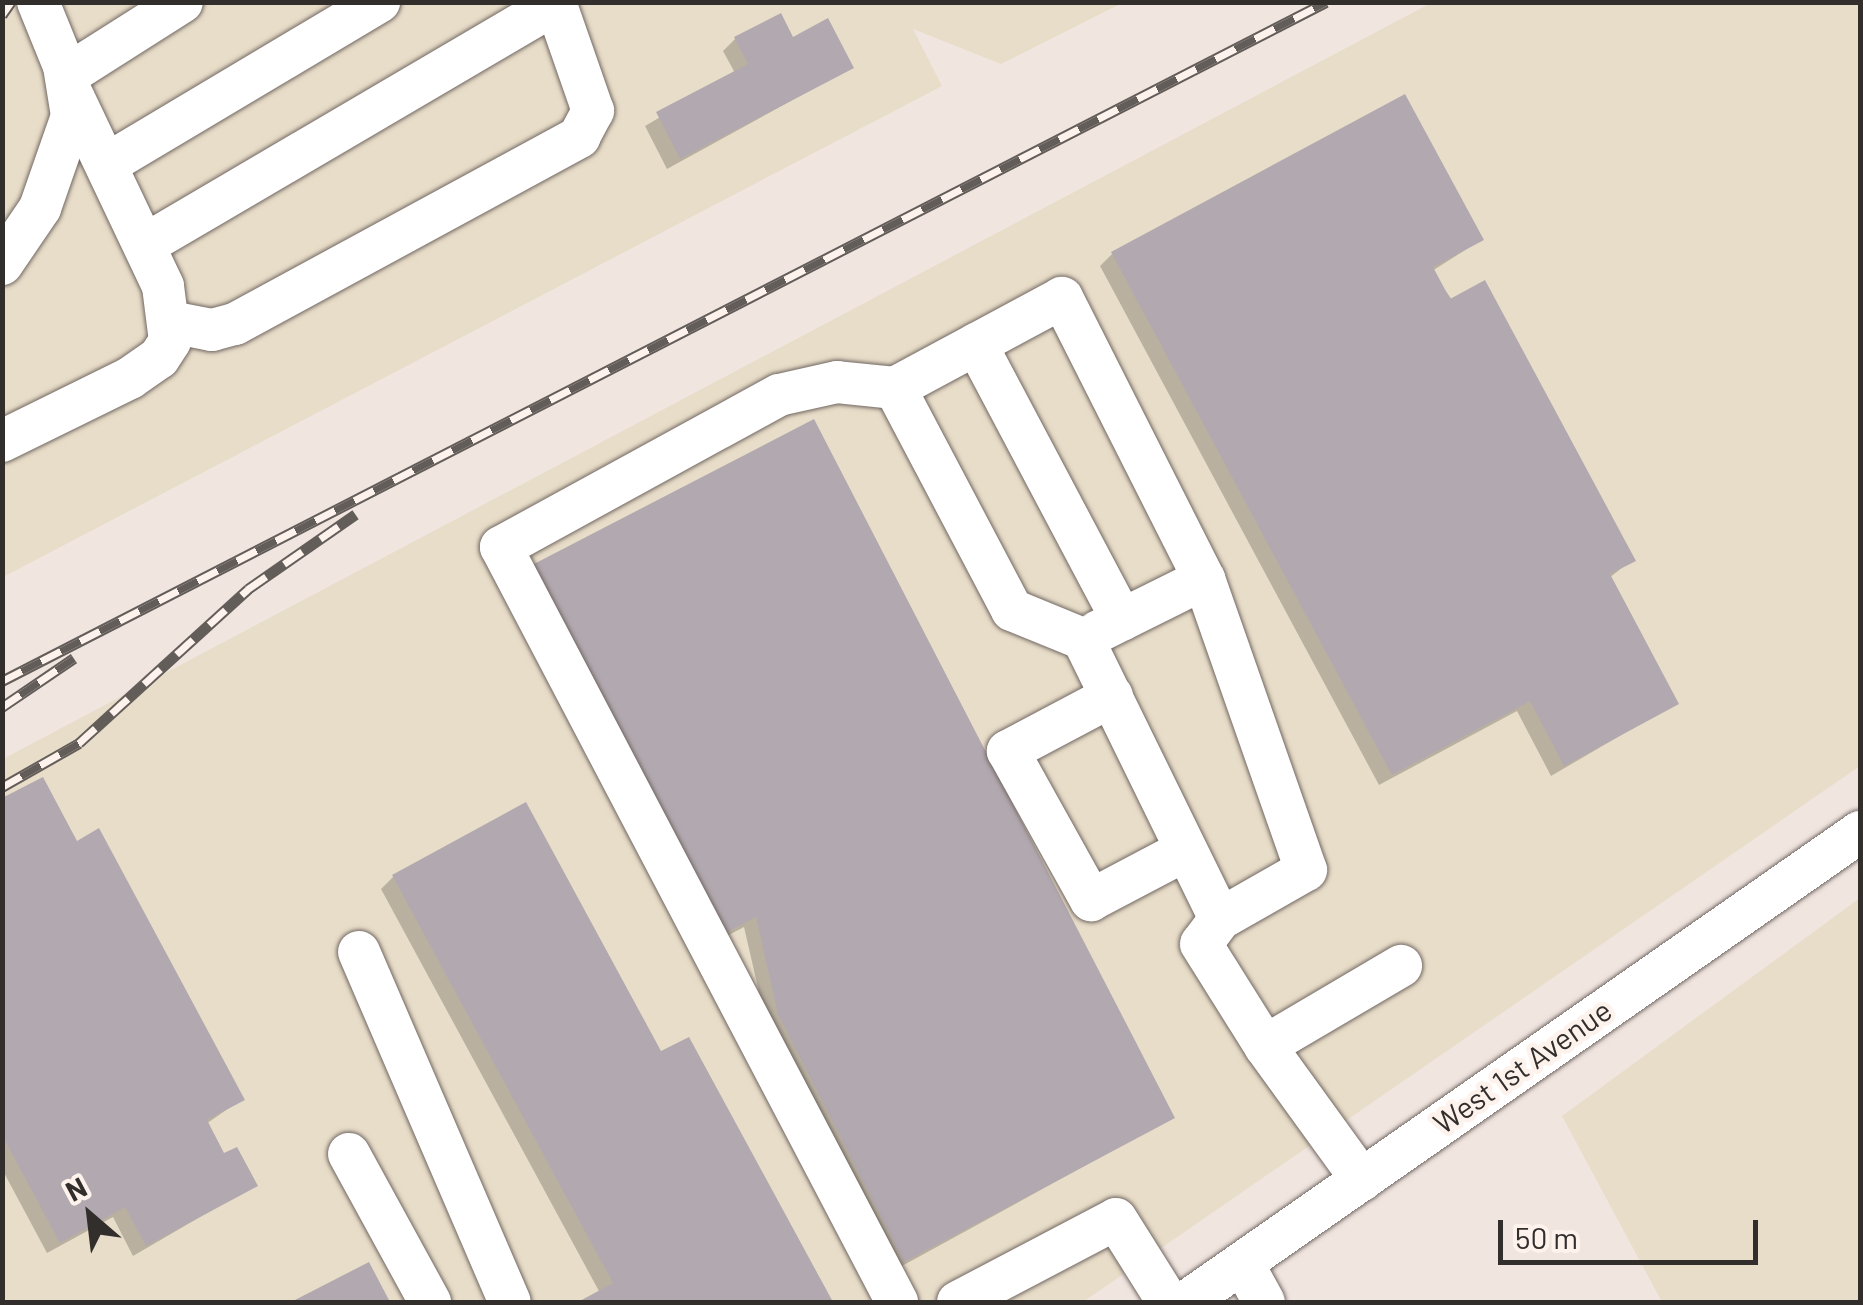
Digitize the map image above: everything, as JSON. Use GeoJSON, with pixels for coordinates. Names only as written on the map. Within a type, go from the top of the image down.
{"type":"FeatureCollection","features":[{"type":"Feature","properties":{"kind":"street"},"geometry":{"type":"LineString","coordinates":[[2,441],[159,358],[171,322],[146,244],[69,84],[38,2]]}},
{"type":"Feature","properties":{"kind":"street"},"geometry":{"type":"LineString","coordinates":[[69,84],[182,2]]}},
{"type":"Feature","properties":{"kind":"street"},"geometry":{"type":"LineString","coordinates":[[107,164],[378,2]]}},
{"type":"Feature","properties":{"kind":"street"},"geometry":{"type":"LineString","coordinates":[[146,244],[555,3],[593,112],[579,137],[234,324],[212,330],[171,322]]}},
{"type":"Feature","properties":{"kind":"street"},"geometry":{"type":"LineString","coordinates":[[2,264],[40,208],[72,116],[69,84]]}},
{"type":"Feature","properties":{"kind":"street"},"geometry":{"type":"LineString","coordinates":[[897,1302],[501,546],[780,395],[837,382],[894,388],[1062,298],[1204,579],[1306,870],[1220,919],[1201,944],[1265,1046],[1362,1180]]}},
{"type":"Feature","properties":{"kind":"street"},"geometry":{"type":"LineString","coordinates":[[976,344],[1122,620]]}},
{"type":"Feature","properties":{"kind":"street"},"geometry":{"type":"LineString","coordinates":[[894,388],[1012,610],[1084,639],[1220,919]]}},
{"type":"Feature","properties":{"kind":"street"},"geometry":{"type":"LineString","coordinates":[[1084,639],[1204,579]]}},
{"type":"Feature","properties":{"kind":"street"},"geometry":{"type":"LineString","coordinates":[[1112,696],[1008,751],[1091,900],[1186,850]]}},
{"type":"Feature","properties":{"kind":"street","name":"West 1st Avenue"},"geometry":{"type":"LineString","coordinates":[[1186,1302],[1860,832]]}},
{"type":"Feature","properties":{"kind":"street"},"geometry":{"type":"LineString","coordinates":[[359,952],[510,1302]]}},
{"type":"Feature","properties":{"kind":"street"},"geometry":{"type":"LineString","coordinates":[[1265,1046],[1401,966]]}},
{"type":"Feature","properties":{"kind":"street"},"geometry":{"type":"LineString","coordinates":[[349,1154],[430,1302]]}},
{"type":"Feature","properties":{"kind":"street"},"geometry":{"type":"LineString","coordinates":[[958,1302],[1116,1219],[1168,1302]]}},
{"type":"Feature","properties":{"kind":"street"},"geometry":{"type":"LineString","coordinates":[[1243,1264],[1264,1302]]}},
{"type":"Feature","properties":{"kind":"shaded area"},"geometry":{"type":"Polygon","coordinates":[[[3,3],[1122,3],[1001,64],[913,29],[942,86],[3,577],[3,3]]]}},
{"type":"Feature","properties":{"kind":"shaded area"},"geometry":{"type":"Polygon","coordinates":[[[1431,3],[1860,3],[1860,766],[1083,1302],[3,1302],[3,759],[1431,3]]]}},
{"type":"Feature","properties":{"kind":"shaded area"},"geometry":{"type":"Polygon","coordinates":[[[1860,898],[1860,1302],[1662,1302],[1562,1116],[1860,898]]]}},
{"type":"Feature","properties":{"kind":"building"},"geometry":{"type":"Polygon","coordinates":[[[781,13],[793,37],[828,18],[854,68],[680,159],[656,112],[748,64],[734,37],[781,13]]]}},
{"type":"Feature","properties":{"kind":"building"},"geometry":{"type":"Polygon","coordinates":[[[1405,94],[1484,240],[1433,267],[1450,299],[1485,280],[1636,561],[1610,574],[1679,704],[1564,766],[1530,701],[1392,775],[1111,252],[1405,94]]]}},
{"type":"Feature","properties":{"kind":"building"},"geometry":{"type":"Polygon","coordinates":[[[814,419],[1175,1118],[904,1262],[778,1014],[756,917],[723,934],[532,565],[814,419]]]}},
{"type":"Feature","properties":{"kind":"building"},"geometry":{"type":"Polygon","coordinates":[[[43,777],[77,841],[99,828],[245,1100],[207,1120],[224,1153],[237,1147],[258,1186],[146,1246],[125,1207],[60,1243],[2,1135],[2,798],[43,777]]]}},
{"type":"Feature","properties":{"kind":"building"},"geometry":{"type":"Polygon","coordinates":[[[526,802],[661,1051],[689,1037],[833,1302],[578,1302],[613,1283],[392,875],[526,802]]]}},
{"type":"Feature","properties":{"kind":"building"},"geometry":{"type":"Polygon","coordinates":[[[369,1262],[390,1302],[291,1302],[369,1262]]]}},
{"type":"Feature","properties":{"kind":"railway"},"geometry":{"type":"LineString","coordinates":[[2,15],[11,2]]}},
{"type":"Feature","properties":{"kind":"railway"},"geometry":{"type":"LineString","coordinates":[[2,681],[1326,2]]}},
{"type":"Feature","properties":{"kind":"railway"},"geometry":{"type":"LineString","coordinates":[[2,787],[79,743],[248,589],[356,514]]}},
{"type":"Feature","properties":{"kind":"railway"},"geometry":{"type":"LineString","coordinates":[[2,707],[74,658]]}}]}
